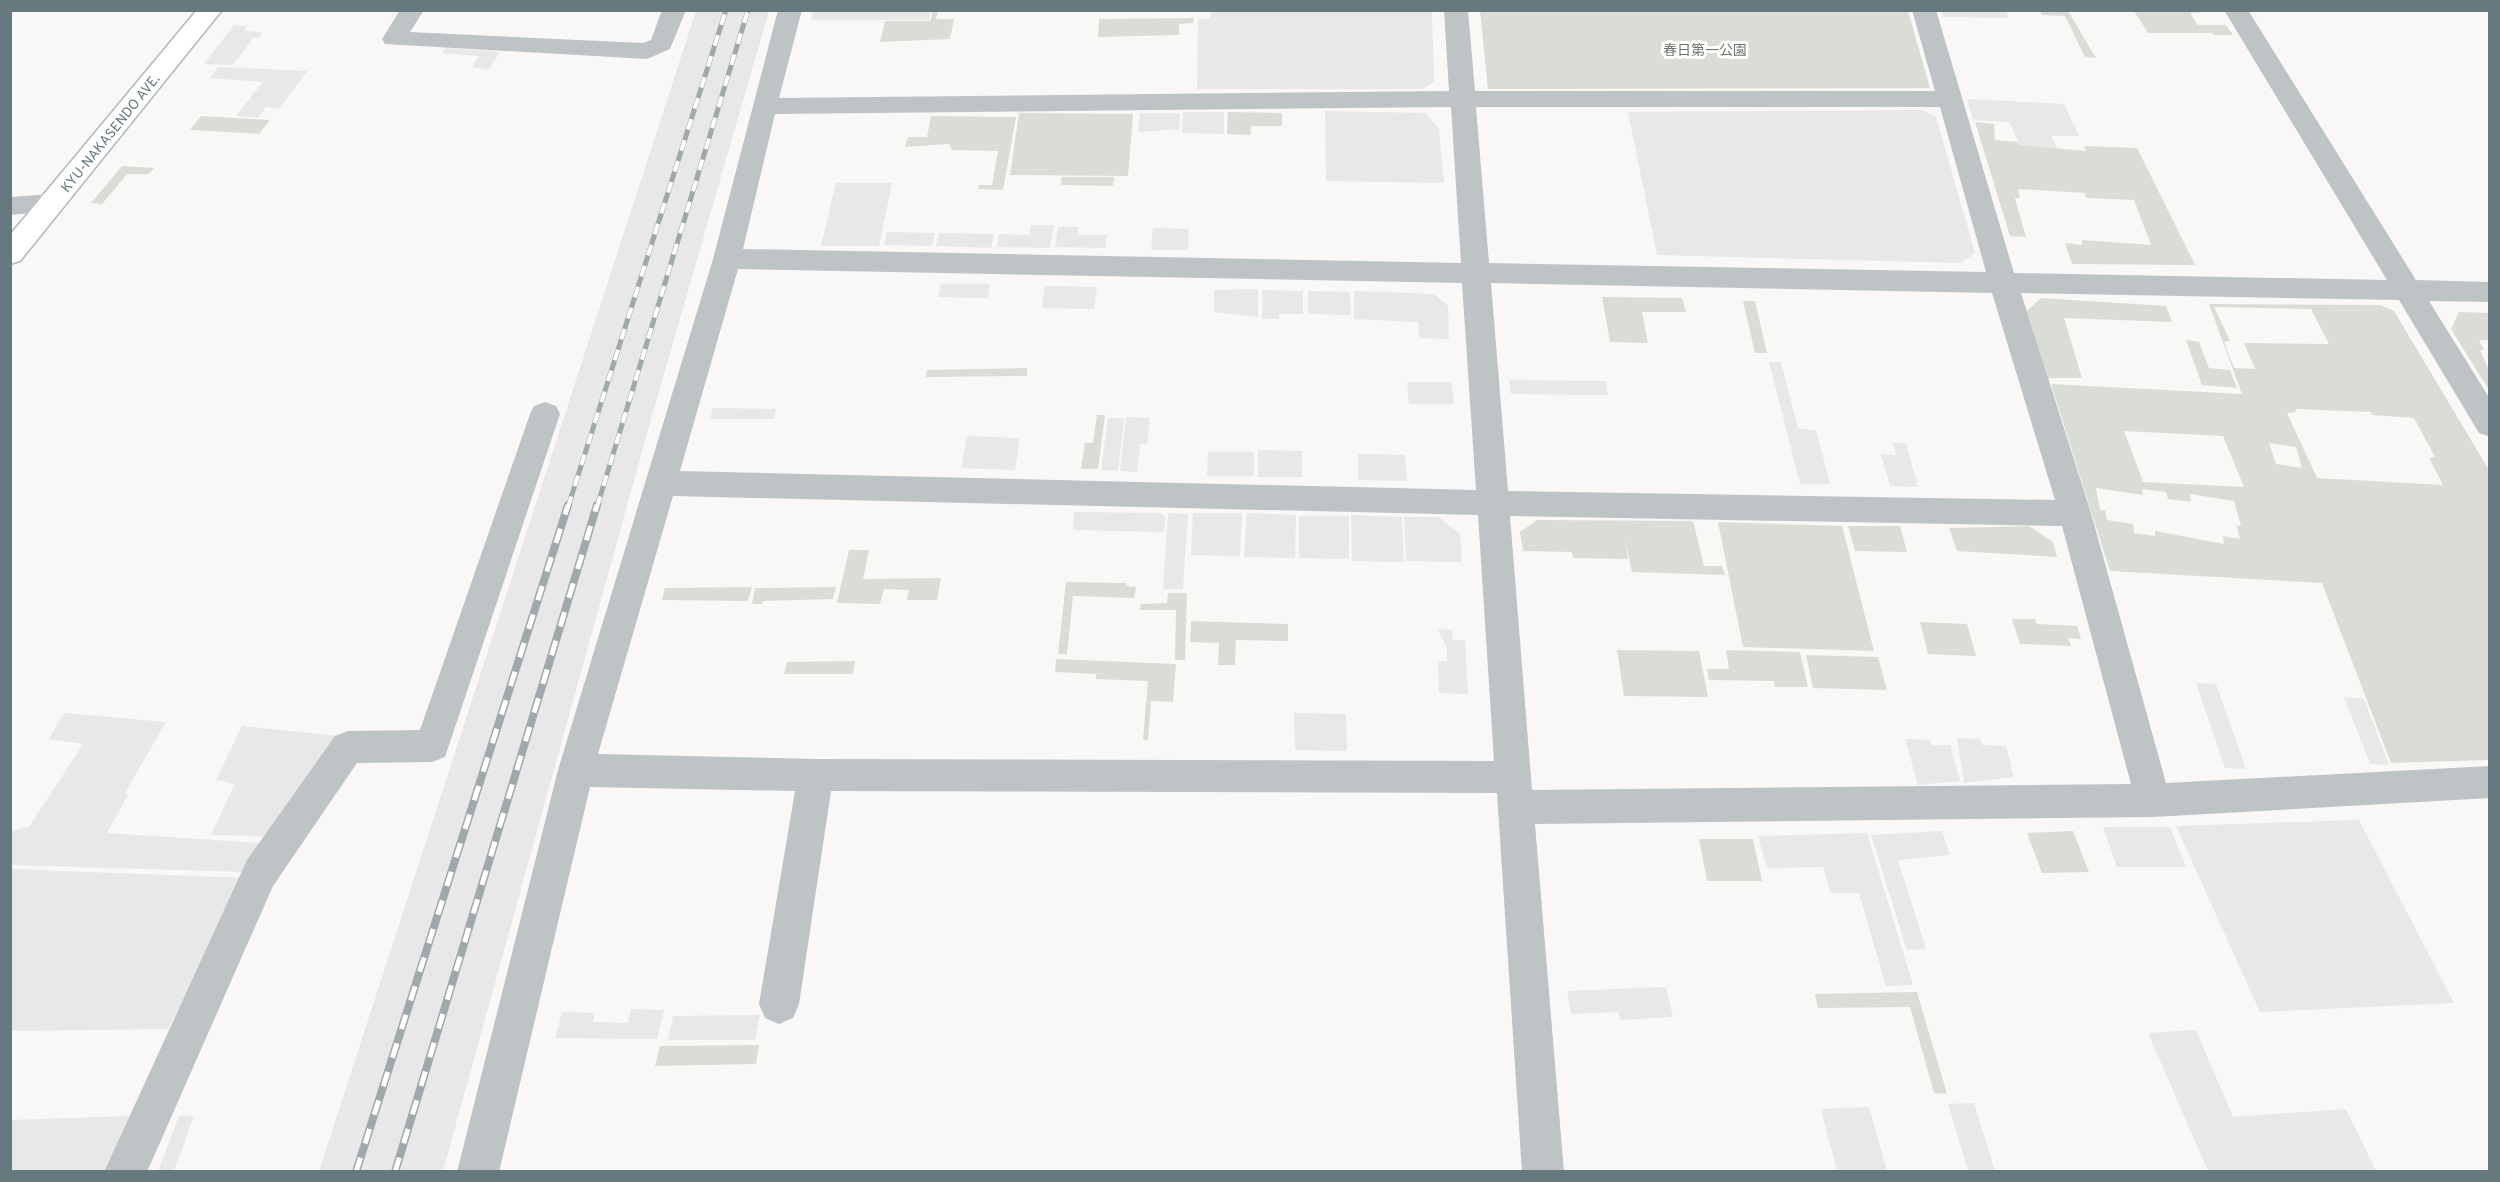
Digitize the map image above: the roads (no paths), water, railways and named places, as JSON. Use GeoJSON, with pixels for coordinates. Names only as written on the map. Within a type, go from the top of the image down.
{"type":"FeatureCollection","features":[{"type":"Feature","properties":{"kind":"main road","name":"KYU-NAKASENDO AVE."},"geometry":{"type":"LineString","coordinates":[[10,254],[210,10]]}},
{"type":"Feature","properties":{"kind":"street"},"geometry":{"type":"LineString","coordinates":[[412,10],[394,39],[648,51],[661,44],[674,10]]}},
{"type":"Feature","properties":{"kind":"street"},"geometry":{"type":"LineString","coordinates":[[478,1172],[576,770],[727,259],[790,10]]}},
{"type":"Feature","properties":{"kind":"street"},"geometry":{"type":"LineString","coordinates":[[1456,10],[1543,1172]]}},
{"type":"Feature","properties":{"kind":"street"},"geometry":{"type":"LineString","coordinates":[[1924,10],[2003,282],[2075,513],[2153,800]]}},
{"type":"Feature","properties":{"kind":"street"},"geometry":{"type":"LineString","coordinates":[[2236,10],[2490,425]]}},
{"type":"Feature","properties":{"kind":"street"},"geometry":{"type":"LineString","coordinates":[[764,106],[1464,99],[1950,99]]}},
{"type":"Feature","properties":{"kind":"street"},"geometry":{"type":"LineString","coordinates":[[10,206],[52,203]]}},
{"type":"Feature","properties":{"kind":"street"},"geometry":{"type":"LineString","coordinates":[[727,259],[2490,292]]}},
{"type":"Feature","properties":{"kind":"street"},"geometry":{"type":"LineString","coordinates":[[125,1172],[260,873],[348,747],[432,746],[544,414]]}},
{"type":"Feature","properties":{"kind":"street"},"geometry":{"type":"LineString","coordinates":[[661,483],[1493,503],[2075,513]]}},
{"type":"Feature","properties":{"kind":"street"},"geometry":{"type":"LineString","coordinates":[[576,770],[1514,792],[2153,800],[2490,782]]}},
{"type":"Feature","properties":{"kind":"street"},"geometry":{"type":"LineString","coordinates":[[779,1004],[816,775]]}},
{"type":"Feature","properties":{"kind":"railway"},"geometry":{"type":"LineString","coordinates":[[568,507],[726,10]]}},
{"type":"Feature","properties":{"kind":"railway"},"geometry":{"type":"LineString","coordinates":[[597,507],[748,10]]}},
{"type":"Feature","properties":{"kind":"railway"},"geometry":{"type":"LineString","coordinates":[[356,1172],[568,505]]}},
{"type":"Feature","properties":{"kind":"railway"},"geometry":{"type":"LineString","coordinates":[[395,1172],[597,505]]}},
{"type":"Feature","properties":{"kind":"park label","name":"春日第一公園"},"geometry":{"type":"Point","coordinates":[1705,50]}}]}
